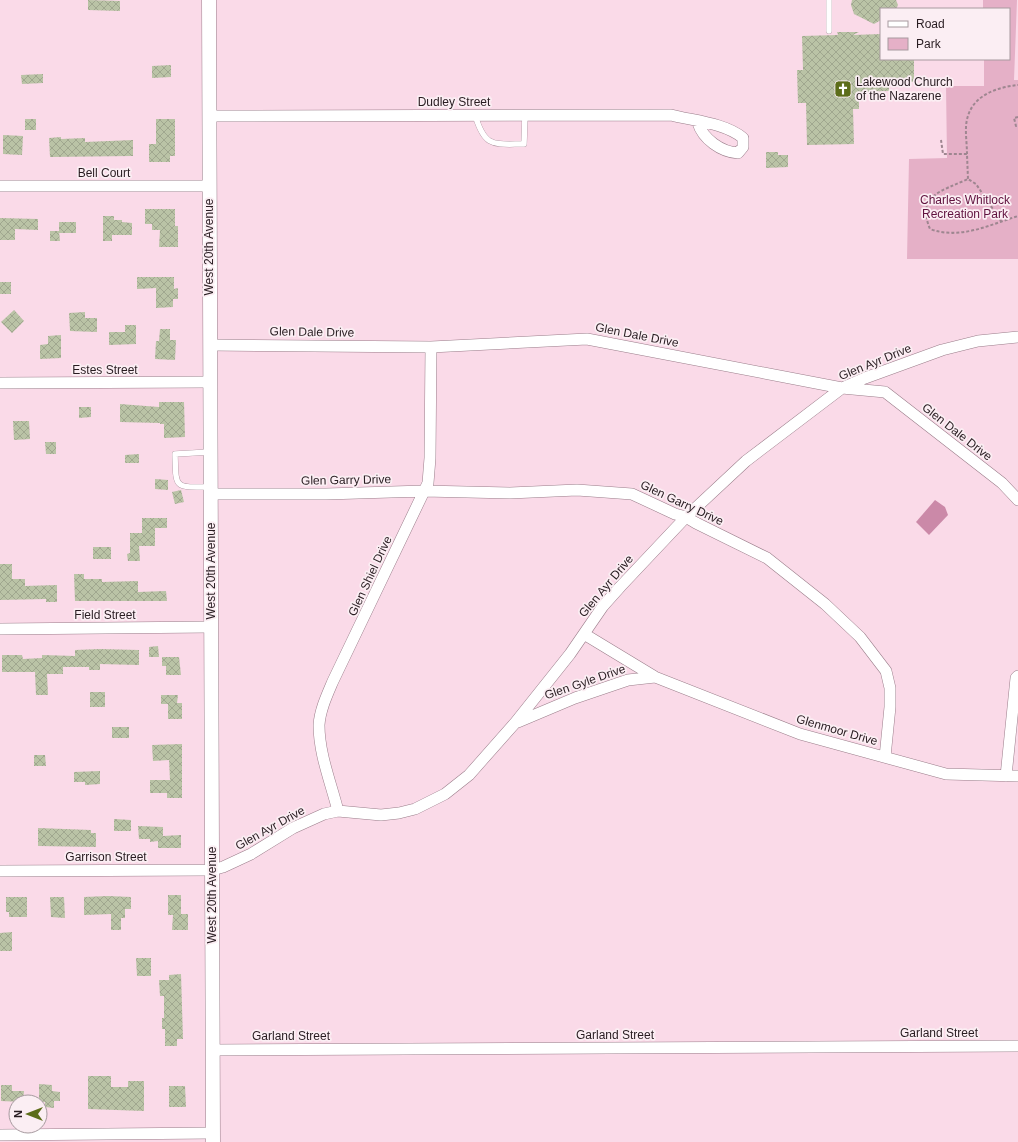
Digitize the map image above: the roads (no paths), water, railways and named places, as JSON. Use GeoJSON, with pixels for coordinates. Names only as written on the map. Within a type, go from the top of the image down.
{"type":"FeatureCollection","features":[{"type":"Feature","properties":{"kind":"street","name":"West 20th Avenue"},"geometry":{"type":"LineString","coordinates":[[209,0],[210,627],[213,1137]]}},
{"type":"Feature","properties":{"kind":"street","name":"Dudley Street"},"geometry":{"type":"LineString","coordinates":[[209,116],[671,116],[698,123]]}},
{"type":"Feature","properties":{"kind":"street","name":"Bell Court"},"geometry":{"type":"LineString","coordinates":[[0,186],[209,186]]}},
{"type":"Feature","properties":{"kind":"street","name":"Glen Ayr Drive"},"geometry":{"type":"LineString","coordinates":[[212,870],[223,867],[251,854],[309,820],[338,811],[381,815],[415,809],[429,804],[445,794],[469,775],[515,723],[570,654],[612,596],[686,517],[746,462],[842,388],[942,350],[978,341],[1018,337]]}},
{"type":"Feature","properties":{"kind":"street","name":"Glen Dale Drive"},"geometry":{"type":"LineString","coordinates":[[210,344],[431,347],[587,339],[842,388],[885,392],[1002,483],[1018,500]]}},
{"type":"Feature","properties":{"kind":"street","name":"Glen Shiel Drive"},"geometry":{"type":"LineString","coordinates":[[338,811],[321,743],[319,724],[333,681],[428,483],[430,458],[431,347]]}},
{"type":"Feature","properties":{"kind":"street","name":"Estes Street"},"geometry":{"type":"LineString","coordinates":[[0,383],[210,382]]}},
{"type":"Feature","properties":{"kind":"street","name":"Glen Garry Drive"},"geometry":{"type":"LineString","coordinates":[[210,491],[326,494],[424,491],[510,493],[577,490],[632,494],[675,514],[686,517],[767,558],[825,604],[860,637],[886,671],[890,688],[890,713],[886,757]]}},
{"type":"Feature","properties":{"kind":"street","name":"Field Street"},"geometry":{"type":"LineString","coordinates":[[0,629],[210,627]]}},
{"type":"Feature","properties":{"kind":"street","name":"Glen Gyle Drive"},"geometry":{"type":"LineString","coordinates":[[584,634],[655,677]]}},
{"type":"Feature","properties":{"kind":"street"},"geometry":{"type":"LineString","coordinates":[[1006,776],[1016,678],[1018,676]]}},
{"type":"Feature","properties":{"kind":"street","name":"Glen Gyle Drive"},"geometry":{"type":"LineString","coordinates":[[515,723],[574,698],[628,680],[655,677]]}},
{"type":"Feature","properties":{"kind":"street","name":"Glenmoor Drive"},"geometry":{"type":"LineString","coordinates":[[655,677],[800,734],[946,774],[1018,776]]}},
{"type":"Feature","properties":{"kind":"street","name":"Garrison Street"},"geometry":{"type":"LineString","coordinates":[[0,870],[212,870]]}},
{"type":"Feature","properties":{"kind":"street","name":"Garland Street"},"geometry":{"type":"LineString","coordinates":[[212,1050],[1018,1046]]}},
{"type":"Feature","properties":{"kind":"street"},"geometry":{"type":"LineString","coordinates":[[0,1135],[213,1137]]}},
{"type":"Feature","properties":{"kind":"lane"},"geometry":{"type":"LineString","coordinates":[[829,0],[830,31]]}},
{"type":"Feature","properties":{"kind":"lane"},"geometry":{"type":"LineString","coordinates":[[475,115],[480,133],[487,140],[495,144],[524,144],[525,115]]}},
{"type":"Feature","properties":{"kind":"lane"},"geometry":{"type":"LineString","coordinates":[[210,452],[175,454],[176,480],[179,485],[210,491]]}},
{"type":"Feature","properties":{"kind":"place","name":"Lakewood Church of the Nazarene"},"geometry":{"type":"Point","coordinates":[843,89]}},
{"type":"Feature","properties":{"kind":"park label","name":"Charles Whitlock Recreation Park"},"geometry":{"type":"Point","coordinates":[965,207]}}]}
